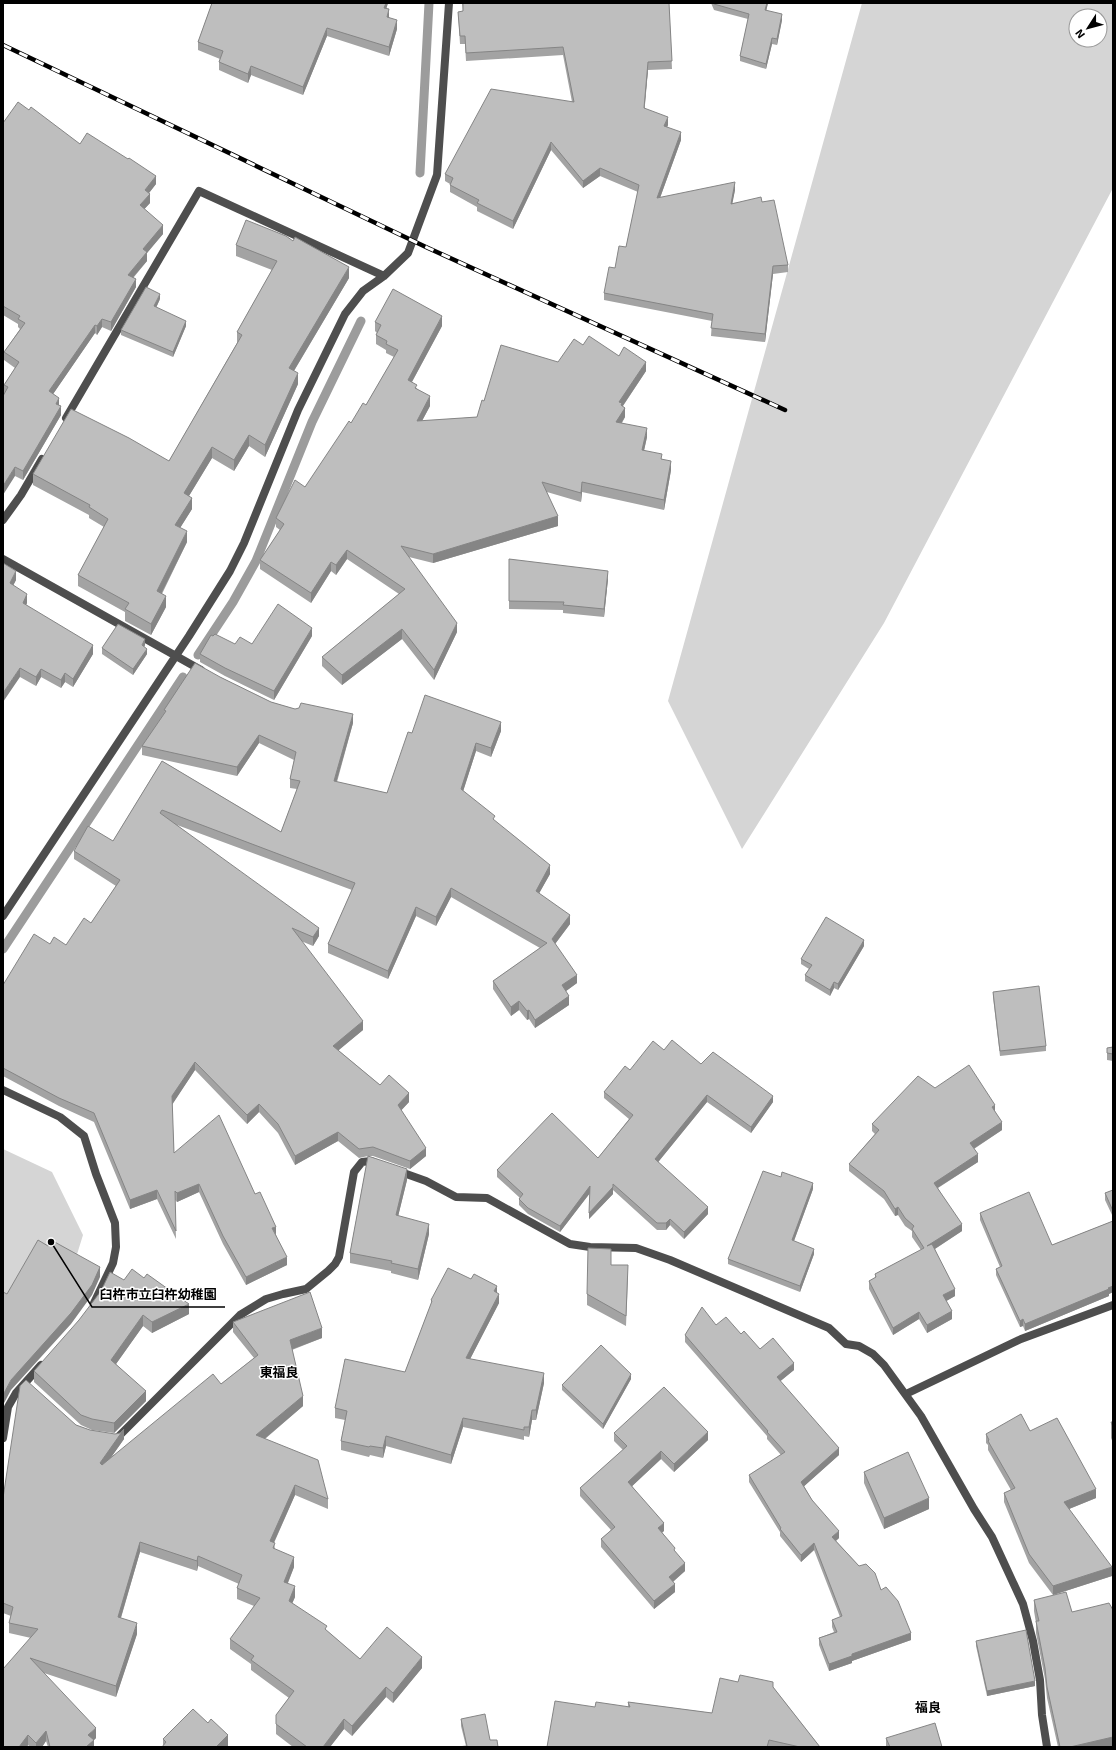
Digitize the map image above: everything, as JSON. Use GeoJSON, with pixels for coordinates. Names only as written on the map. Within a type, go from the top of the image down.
{"type":"FeatureCollection","features":[{"type":"Feature","properties":{"kind":"street"},"geometry":{"type":"LineString","coordinates":[[3,916],[189,636],[230,571],[244,543],[298,410],[345,314],[363,291],[384,276],[408,253],[437,175],[448,3]]}},
{"type":"Feature","properties":{"kind":"street"},"geometry":{"type":"LineString","coordinates":[[61,426],[199,190],[384,276]]}},
{"type":"Feature","properties":{"kind":"street"},"geometry":{"type":"LineString","coordinates":[[3,520],[21,495],[45,454]]}},
{"type":"Feature","properties":{"kind":"street"},"geometry":{"type":"LineString","coordinates":[[3,559],[176,654],[209,674]]}},
{"type":"Feature","properties":{"kind":"street"},"geometry":{"type":"LineString","coordinates":[[3,1090],[60,1117],[84,1136],[96,1174],[115,1223],[116,1247],[113,1263],[97,1298],[88,1309]]}},
{"type":"Feature","properties":{"kind":"street"},"geometry":{"type":"LineString","coordinates":[[110,1438],[116,1439],[220,1334],[240,1316],[266,1300],[283,1294],[306,1289],[328,1272],[339,1257],[354,1172],[362,1162],[371,1161],[426,1182],[456,1197],[487,1198],[570,1244],[590,1247],[636,1248],[670,1260],[829,1328],[846,1344],[859,1346],[873,1354],[884,1365],[925,1422],[974,1509],[992,1537],[1023,1604],[1033,1640],[1040,1680],[1042,1715],[1047,1747]]}},
{"type":"Feature","properties":{"kind":"street"},"geometry":{"type":"LineString","coordinates":[[906,1394],[1021,1339],[1113,1305]]}},
{"type":"Feature","properties":{"kind":"street"},"geometry":{"type":"LineString","coordinates":[[3,1438],[8,1407],[16,1393],[28,1385],[46,1360]]}},
{"type":"Feature","properties":{"kind":"shaded area"},"geometry":{"type":"Polygon","coordinates":[[[862,3],[1113,3],[1113,188],[884,623],[742,849],[668,701],[862,3]]]}},
{"type":"Feature","properties":{"kind":"shaded area"},"geometry":{"type":"Polygon","coordinates":[[[3,1149],[52,1172],[83,1235],[74,1264],[8,1300],[3,1297],[3,1149]]]}},
{"type":"Feature","properties":{"kind":"building"},"geometry":{"type":"Polygon","coordinates":[[[212,3],[386,3],[384,8],[389,9],[387,17],[397,20],[389,47],[327,28],[303,87],[251,66],[248,74],[219,62],[223,51],[198,42],[212,3]]]}},
{"type":"Feature","properties":{"kind":"building"},"geometry":{"type":"Polygon","coordinates":[[[463,3],[669,3],[672,61],[648,62],[644,108],[668,117],[664,126],[681,132],[657,198],[735,182],[731,204],[761,197],[762,202],[774,200],[788,265],[773,266],[765,334],[711,328],[713,314],[604,293],[609,267],[615,268],[619,246],[626,247],[639,185],[600,168],[583,181],[551,142],[513,221],[477,203],[479,200],[450,185],[453,178],[445,174],[491,89],[574,102],[563,47],[466,53],[465,36],[460,36],[458,12],[463,11],[463,3]]]}},
{"type":"Feature","properties":{"kind":"building"},"geometry":{"type":"Polygon","coordinates":[[[713,3],[767,3],[765,10],[782,14],[777,39],[772,38],[766,64],[740,56],[749,14],[713,3]]]}},
{"type":"Feature","properties":{"kind":"building"},"geometry":{"type":"Polygon","coordinates":[[[18,102],[29,110],[31,107],[80,144],[87,133],[156,176],[145,190],[150,194],[140,205],[163,225],[143,249],[147,252],[128,275],[136,279],[111,322],[102,319],[97,326],[95,325],[49,391],[59,398],[56,404],[61,406],[23,471],[15,467],[3,486],[3,396],[8,387],[4,385],[19,362],[4,352],[25,323],[18,319],[20,316],[3,306],[3,123],[18,102]]]}},
{"type":"Feature","properties":{"kind":"building"},"geometry":{"type":"Polygon","coordinates":[[[246,220],[286,236],[293,241],[295,237],[349,267],[289,368],[298,373],[265,445],[249,435],[234,460],[212,447],[184,493],[192,498],[175,525],[187,531],[157,591],[166,596],[151,624],[125,609],[129,603],[78,575],[108,519],[89,507],[90,505],[33,474],[71,409],[129,438],[169,461],[242,335],[237,332],[277,261],[236,245],[246,220]]]}},
{"type":"Feature","properties":{"kind":"building"},"geometry":{"type":"Polygon","coordinates":[[[146,287],[160,294],[154,306],[186,321],[173,352],[121,330],[146,287]]]}},
{"type":"Feature","properties":{"kind":"building"},"geometry":{"type":"Polygon","coordinates":[[[393,289],[442,316],[408,380],[417,385],[415,388],[430,396],[417,421],[477,417],[482,400],[484,401],[501,345],[558,362],[574,339],[583,345],[589,336],[619,356],[624,347],[646,362],[619,402],[622,403],[621,405],[625,408],[616,422],[647,428],[642,450],[662,454],[661,459],[671,461],[664,500],[582,482],[581,493],[542,482],[558,516],[433,554],[401,546],[457,623],[434,670],[402,629],[342,675],[322,657],[405,589],[347,550],[336,565],[331,562],[311,593],[260,560],[284,524],[276,518],[295,480],[305,487],[349,421],[351,423],[363,403],[366,405],[398,350],[386,344],[387,341],[376,335],[381,325],[375,322],[393,289]]]}},
{"type":"Feature","properties":{"kind":"building"},"geometry":{"type":"Polygon","coordinates":[[[509,559],[608,571],[604,609],[563,605],[564,602],[509,601],[509,559]]]}},
{"type":"Feature","properties":{"kind":"building"},"geometry":{"type":"Polygon","coordinates":[[[3,563],[16,571],[10,583],[27,594],[23,603],[93,645],[73,679],[65,673],[61,680],[41,669],[36,677],[20,668],[3,693],[3,563]]]}},
{"type":"Feature","properties":{"kind":"building"},"geometry":{"type":"Polygon","coordinates":[[[278,604],[312,628],[274,691],[225,668],[200,654],[211,635],[213,636],[215,634],[235,644],[240,637],[252,644],[278,604]]]}},
{"type":"Feature","properties":{"kind":"building"},"geometry":{"type":"Polygon","coordinates":[[[118,624],[145,639],[142,645],[147,649],[133,669],[102,648],[118,624]]]}},
{"type":"Feature","properties":{"kind":"building"},"geometry":{"type":"Polygon","coordinates":[[[195,663],[271,702],[295,709],[299,708],[301,703],[353,714],[334,781],[387,793],[408,732],[412,733],[425,695],[501,722],[491,748],[476,743],[461,789],[495,816],[493,819],[550,865],[536,891],[570,915],[552,939],[577,975],[562,985],[569,996],[535,1020],[529,1010],[527,1011],[519,1001],[511,1007],[493,981],[547,943],[451,888],[436,917],[416,907],[388,971],[328,944],[355,883],[162,810],[160,813],[319,928],[313,937],[292,928],[363,1021],[333,1046],[380,1085],[389,1075],[409,1093],[398,1105],[426,1148],[410,1161],[373,1147],[359,1149],[338,1132],[295,1156],[278,1124],[259,1104],[247,1115],[195,1062],[172,1096],[174,1153],[219,1115],[255,1194],[260,1192],[276,1227],[272,1228],[287,1257],[246,1277],[223,1236],[199,1184],[177,1193],[175,1191],[176,1231],[157,1190],[130,1200],[94,1113],[59,1098],[3,1068],[3,985],[34,934],[50,944],[54,937],[66,945],[84,918],[91,923],[120,880],[74,851],[88,826],[113,841],[162,761],[281,832],[300,781],[290,779],[296,752],[259,735],[237,767],[142,746],[166,711],[164,710],[195,663]]]}},
{"type":"Feature","properties":{"kind":"building"},"geometry":{"type":"Polygon","coordinates":[[[826,917],[864,940],[838,984],[834,982],[830,990],[805,975],[812,965],[801,959],[826,917]]]}},
{"type":"Feature","properties":{"kind":"building"},"geometry":{"type":"Polygon","coordinates":[[[1039,986],[1046,1046],[1000,1051],[993,992],[1039,986]]]}},
{"type":"Feature","properties":{"kind":"building"},"geometry":{"type":"Polygon","coordinates":[[[672,1040],[701,1064],[713,1052],[773,1096],[751,1127],[707,1095],[655,1159],[708,1207],[684,1232],[670,1219],[666,1223],[657,1223],[613,1184],[613,1187],[589,1213],[590,1186],[560,1226],[528,1208],[519,1199],[523,1194],[497,1170],[552,1113],[598,1158],[633,1115],[604,1092],[625,1066],[630,1070],[653,1041],[664,1050],[672,1040]]]}},
{"type":"Feature","properties":{"kind":"building"},"geometry":{"type":"Polygon","coordinates":[[[1113,1047],[1113,1054],[1107,1053],[1107,1048],[1113,1047]]]}},
{"type":"Feature","properties":{"kind":"building"},"geometry":{"type":"Polygon","coordinates":[[[969,1065],[995,1105],[992,1107],[1002,1122],[970,1143],[978,1154],[934,1183],[962,1224],[927,1246],[932,1244],[955,1289],[943,1295],[952,1311],[927,1325],[919,1312],[893,1328],[869,1281],[876,1277],[875,1274],[924,1248],[912,1229],[914,1226],[905,1218],[898,1207],[895,1209],[884,1191],[849,1164],[879,1130],[872,1124],[918,1076],[935,1088],[969,1065]]]}},
{"type":"Feature","properties":{"kind":"building"},"geometry":{"type":"Polygon","coordinates":[[[368,1156],[407,1169],[396,1215],[429,1224],[418,1269],[391,1263],[392,1261],[350,1253],[368,1156]]]}},
{"type":"Feature","properties":{"kind":"building"},"geometry":{"type":"Polygon","coordinates":[[[763,1171],[781,1177],[782,1172],[813,1183],[792,1240],[814,1249],[800,1286],[728,1259],[763,1171]]]}},
{"type":"Feature","properties":{"kind":"building"},"geometry":{"type":"Polygon","coordinates":[[[1113,1190],[1113,1211],[1105,1193],[1113,1190]]]}},
{"type":"Feature","properties":{"kind":"building"},"geometry":{"type":"Polygon","coordinates":[[[1029,1192],[1052,1245],[1113,1221],[1113,1286],[1025,1324],[1023,1319],[1020,1321],[996,1269],[1002,1266],[980,1213],[1029,1192]]]}},
{"type":"Feature","properties":{"kind":"building"},"geometry":{"type":"Polygon","coordinates":[[[38,1240],[48,1246],[51,1240],[100,1267],[92,1285],[71,1313],[11,1380],[3,1395],[3,1292],[7,1294],[38,1240]]]}},
{"type":"Feature","properties":{"kind":"building"},"geometry":{"type":"Polygon","coordinates":[[[588,1248],[611,1249],[611,1265],[628,1265],[626,1316],[587,1294],[588,1248]]]}},
{"type":"Feature","properties":{"kind":"building"},"geometry":{"type":"Polygon","coordinates":[[[448,1268],[471,1279],[474,1274],[497,1286],[494,1291],[499,1294],[466,1358],[544,1373],[536,1410],[532,1410],[529,1427],[524,1427],[524,1430],[463,1418],[451,1455],[386,1436],[383,1448],[369,1447],[341,1441],[347,1411],[335,1408],[345,1359],[405,1372],[432,1301],[431,1300],[448,1268]]]}},
{"type":"Feature","properties":{"kind":"building"},"geometry":{"type":"Polygon","coordinates":[[[132,1269],[144,1278],[147,1274],[189,1304],[152,1322],[143,1315],[111,1360],[146,1391],[114,1423],[92,1419],[81,1415],[34,1371],[79,1320],[101,1291],[110,1272],[124,1280],[132,1269]]]}},
{"type":"Feature","properties":{"kind":"building"},"geometry":{"type":"Polygon","coordinates":[[[310,1292],[322,1328],[290,1340],[303,1396],[256,1435],[318,1460],[328,1499],[295,1485],[270,1541],[275,1543],[273,1548],[294,1557],[284,1582],[295,1586],[289,1601],[327,1626],[325,1629],[360,1659],[387,1627],[422,1657],[393,1693],[386,1687],[352,1726],[344,1719],[323,1747],[307,1747],[276,1724],[276,1715],[294,1691],[251,1660],[254,1656],[230,1639],[260,1598],[237,1588],[242,1575],[198,1556],[197,1561],[140,1542],[118,1617],[137,1623],[116,1686],[30,1658],[96,1728],[88,1735],[94,1740],[86,1747],[50,1747],[46,1731],[36,1743],[28,1735],[19,1747],[3,1747],[3,1669],[38,1629],[9,1623],[13,1607],[3,1603],[3,1498],[20,1386],[26,1380],[76,1425],[90,1430],[115,1434],[120,1433],[124,1429],[100,1463],[102,1465],[213,1374],[221,1384],[258,1355],[233,1322],[310,1292]]]}},
{"type":"Feature","properties":{"kind":"building"},"geometry":{"type":"Polygon","coordinates":[[[702,1307],[716,1325],[726,1317],[741,1334],[744,1331],[760,1349],[773,1338],[794,1363],[777,1377],[839,1448],[801,1482],[812,1500],[839,1531],[832,1537],[859,1566],[866,1564],[875,1573],[881,1590],[886,1587],[898,1601],[911,1633],[852,1654],[852,1656],[829,1664],[819,1638],[837,1632],[832,1620],[842,1616],[814,1543],[801,1555],[780,1529],[781,1528],[749,1475],[785,1452],[685,1335],[702,1307]]]}},
{"type":"Feature","properties":{"kind":"building"},"geometry":{"type":"Polygon","coordinates":[[[601,1345],[631,1374],[603,1424],[562,1385],[601,1345]]]}},
{"type":"Feature","properties":{"kind":"building"},"geometry":{"type":"Polygon","coordinates":[[[664,1387],[708,1432],[674,1464],[661,1451],[628,1482],[664,1523],[658,1528],[675,1548],[674,1550],[685,1563],[669,1577],[675,1584],[654,1601],[601,1539],[615,1527],[580,1488],[627,1446],[614,1433],[664,1387]]]}},
{"type":"Feature","properties":{"kind":"building"},"geometry":{"type":"Polygon","coordinates":[[[1021,1414],[1030,1431],[1057,1418],[1096,1489],[1064,1502],[1112,1567],[1053,1586],[1029,1554],[1004,1493],[1015,1488],[988,1441],[989,1440],[986,1434],[1021,1414]]]}},
{"type":"Feature","properties":{"kind":"building"},"geometry":{"type":"Polygon","coordinates":[[[908,1452],[929,1498],[884,1518],[864,1472],[908,1452]]]}},
{"type":"Feature","properties":{"kind":"building"},"geometry":{"type":"Polygon","coordinates":[[[1066,1592],[1072,1612],[1109,1603],[1113,1610],[1113,1737],[1070,1747],[1060,1747],[1047,1687],[1036,1621],[1039,1621],[1034,1600],[1066,1592]]]}},
{"type":"Feature","properties":{"kind":"building"},"geometry":{"type":"Polygon","coordinates":[[[1026,1630],[1035,1681],[987,1691],[976,1641],[1026,1630]]]}},
{"type":"Feature","properties":{"kind":"building"},"geometry":{"type":"Polygon","coordinates":[[[740,1675],[773,1682],[773,1687],[820,1747],[800,1747],[769,1740],[767,1747],[547,1747],[555,1701],[595,1707],[596,1702],[630,1707],[628,1702],[712,1713],[720,1678],[738,1682],[740,1675]]]}},
{"type":"Feature","properties":{"kind":"building"},"geometry":{"type":"Polygon","coordinates":[[[193,1709],[208,1723],[211,1719],[228,1735],[216,1747],[162,1747],[166,1742],[163,1739],[193,1709]]]}},
{"type":"Feature","properties":{"kind":"building"},"geometry":{"type":"Polygon","coordinates":[[[485,1714],[490,1740],[497,1740],[498,1747],[457,1747],[467,1746],[461,1719],[485,1714]]]}},
{"type":"Feature","properties":{"kind":"building"},"geometry":{"type":"Polygon","coordinates":[[[935,1723],[942,1747],[890,1747],[886,1738],[935,1723]]]}},
{"type":"Feature","properties":{"kind":"waterway"},"geometry":{"type":"LineString","coordinates":[[420,173],[429,3]]}},
{"type":"Feature","properties":{"kind":"waterway"},"geometry":{"type":"LineString","coordinates":[[198,655],[233,602],[256,561],[312,422],[361,321]]}},
{"type":"Feature","properties":{"kind":"waterway"},"geometry":{"type":"LineString","coordinates":[[3,949],[183,677]]}},
{"type":"Feature","properties":{"kind":"railway"},"geometry":{"type":"LineString","coordinates":[[3,45],[428,248],[785,410]]}},
{"type":"Feature","properties":{"kind":"place","name":"臼杵市立臼杵幼稚園"},"geometry":{"type":"Point","coordinates":[51,1242]}},
{"type":"Feature","properties":{"kind":"district","name":"東福良"},"geometry":{"type":"Point","coordinates":[279,1372]}},
{"type":"Feature","properties":{"kind":"district","name":"福良"},"geometry":{"type":"Point","coordinates":[928,1707]}}]}
